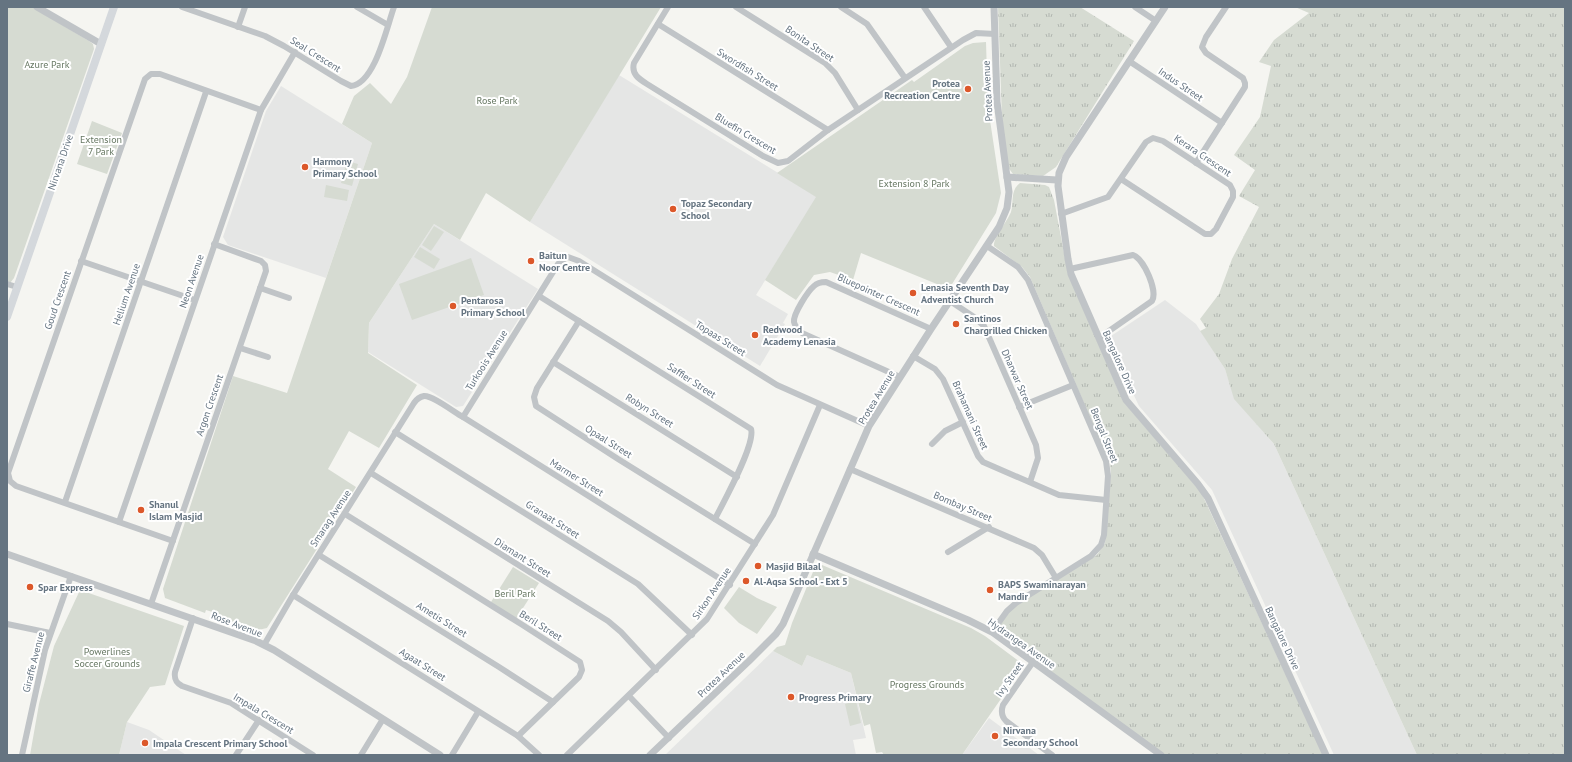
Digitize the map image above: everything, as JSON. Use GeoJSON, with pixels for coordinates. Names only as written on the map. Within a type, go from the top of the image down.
{"type":"FeatureCollection","features":[{"type":"Feature","properties":{"kind":"main road","name":"Nirvana Drive"},"geometry":{"type":"LineString","coordinates":[[7,317],[114,7]]}},
{"type":"Feature","properties":{"kind":"street"},"geometry":{"type":"LineString","coordinates":[[37,7],[101,44]]}},
{"type":"Feature","properties":{"kind":"street","name":"Seal Crescent"},"geometry":{"type":"LineString","coordinates":[[182,7],[265,36],[295,52],[341,81],[355,86],[360,84],[365,79],[374,63],[394,7]]}},
{"type":"Feature","properties":{"kind":"street"},"geometry":{"type":"LineString","coordinates":[[238,27],[245,7]]}},
{"type":"Feature","properties":{"kind":"street"},"geometry":{"type":"LineString","coordinates":[[358,7],[388,25]]}},
{"type":"Feature","properties":{"kind":"street","name":"Bluefin Crescent"},"geometry":{"type":"LineString","coordinates":[[668,7],[634,63],[633,69],[635,75],[643,82],[711,124],[763,156],[778,163],[788,161],[828,130],[951,47],[976,33],[995,34]]}},
{"type":"Feature","properties":{"kind":"street","name":"Bonita Street"},"geometry":{"type":"LineString","coordinates":[[736,7],[825,62],[835,73],[858,110]]}},
{"type":"Feature","properties":{"kind":"street"},"geometry":{"type":"LineString","coordinates":[[841,7],[863,20],[871,28],[905,78]]}},
{"type":"Feature","properties":{"kind":"street"},"geometry":{"type":"LineString","coordinates":[[924,7],[951,47]]}},
{"type":"Feature","properties":{"kind":"street","name":"Protea Avenue"},"geometry":{"type":"LineString","coordinates":[[650,755],[776,634],[786,620],[813,554],[870,426],[931,329],[999,227],[1007,208],[1008,192],[998,114],[994,7]]}},
{"type":"Feature","properties":{"kind":"street"},"geometry":{"type":"LineString","coordinates":[[1135,7],[1156,21]]}},
{"type":"Feature","properties":{"kind":"street","name":"Bangalore Drive"},"geometry":{"type":"LineString","coordinates":[[1166,7],[1066,157],[1060,170],[1058,180],[1061,214],[1070,269],[1122,392],[1129,405],[1207,496],[1326,755]]}},
{"type":"Feature","properties":{"kind":"street"},"geometry":{"type":"LineString","coordinates":[[1196,162],[1244,90],[1245,83],[1240,76],[1206,53],[1202,47],[1206,37],[1226,7]]}},
{"type":"Feature","properties":{"kind":"street","name":"Swordfish Street"},"geometry":{"type":"LineString","coordinates":[[658,24],[828,130]]}},
{"type":"Feature","properties":{"kind":"street","name":"Neon Avenue"},"geometry":{"type":"LineString","coordinates":[[119,522],[261,110],[295,52]]}},
{"type":"Feature","properties":{"kind":"street","name":"Indus Street"},"geometry":{"type":"LineString","coordinates":[[1129,61],[1222,123]]}},
{"type":"Feature","properties":{"kind":"street","name":"Goud Crescent"},"geometry":{"type":"LineString","coordinates":[[173,541],[10,484],[8,473],[147,76],[151,74],[160,74],[206,92],[261,110]]}},
{"type":"Feature","properties":{"kind":"street","name":"Helium Avenue"},"geometry":{"type":"LineString","coordinates":[[65,502],[206,92]]}},
{"type":"Feature","properties":{"kind":"street","name":"Kerara Crescent"},"geometry":{"type":"LineString","coordinates":[[1153,138],[1163,141],[1196,162],[1230,185],[1233,191],[1231,201],[1216,229],[1208,235],[1201,232],[1121,179],[1146,142],[1153,138]]}},
{"type":"Feature","properties":{"kind":"street"},"geometry":{"type":"LineString","coordinates":[[1007,177],[1058,180]]}},
{"type":"Feature","properties":{"kind":"street"},"geometry":{"type":"LineString","coordinates":[[1061,214],[1106,198],[1121,179]]}},
{"type":"Feature","properties":{"kind":"street","name":"Argon Crescent"},"geometry":{"type":"LineString","coordinates":[[152,604],[266,271],[263,263],[214,244]]}},
{"type":"Feature","properties":{"kind":"street","name":"Bengal Street"},"geometry":{"type":"LineString","coordinates":[[987,246],[1018,267],[1025,275],[1107,466],[1108,476],[1104,535],[1101,546],[1091,556],[1010,607],[992,632]]}},
{"type":"Feature","properties":{"kind":"street"},"geometry":{"type":"LineString","coordinates":[[1070,269],[1133,255],[1139,259],[1148,273],[1155,293],[1152,301],[1099,338]]}},
{"type":"Feature","properties":{"kind":"street","name":"Turkoois Avenue"},"geometry":{"type":"LineString","coordinates":[[463,417],[561,261],[568,257]]}},
{"type":"Feature","properties":{"kind":"street","name":"Topaas Street"},"geometry":{"type":"LineString","coordinates":[[568,257],[579,261],[777,385],[870,426]]}},
{"type":"Feature","properties":{"kind":"street"},"geometry":{"type":"LineString","coordinates":[[81,261],[195,300]]}},
{"type":"Feature","properties":{"kind":"street","name":"Bluepointer Crescent"},"geometry":{"type":"LineString","coordinates":[[900,377],[802,333],[796,326],[794,320],[796,312],[805,298],[813,286],[820,282],[826,282],[931,329]]}},
{"type":"Feature","properties":{"kind":"street"},"geometry":{"type":"LineString","coordinates":[[7,284],[17,287]]}},
{"type":"Feature","properties":{"kind":"street"},"geometry":{"type":"LineString","coordinates":[[260,288],[289,298]]}},
{"type":"Feature","properties":{"kind":"street","name":"Saffier Street"},"geometry":{"type":"LineString","coordinates":[[539,296],[749,427],[752,431],[752,439],[737,476],[715,519]]}},
{"type":"Feature","properties":{"kind":"street","name":"Dharwar Street"},"geometry":{"type":"LineString","coordinates":[[950,301],[974,317],[984,326],[1038,451],[1038,458],[1030,482]]}},
{"type":"Feature","properties":{"kind":"street","name":"Opaal Street"},"geometry":{"type":"LineString","coordinates":[[579,321],[535,393],[534,400],[537,408],[755,544]]}},
{"type":"Feature","properties":{"kind":"street"},"geometry":{"type":"LineString","coordinates":[[240,348],[268,357]]}},
{"type":"Feature","properties":{"kind":"street","name":"Brahamani Street"},"geometry":{"type":"LineString","coordinates":[[914,356],[940,374],[948,386],[980,459],[986,464],[1059,494],[1106,500]]}},
{"type":"Feature","properties":{"kind":"street","name":"Robyn Street"},"geometry":{"type":"LineString","coordinates":[[553,362],[737,476]]}},
{"type":"Feature","properties":{"kind":"street"},"geometry":{"type":"LineString","coordinates":[[1019,407],[1073,385]]}},
{"type":"Feature","properties":{"kind":"street","name":"Marmer Street"},"geometry":{"type":"LineString","coordinates":[[414,403],[420,397],[428,396],[730,585]]}},
{"type":"Feature","properties":{"kind":"street","name":"Smarag Avenue"},"geometry":{"type":"LineString","coordinates":[[264,645],[293,595],[414,403]]}},
{"type":"Feature","properties":{"kind":"street","name":"Sirkon Avenue"},"geometry":{"type":"LineString","coordinates":[[567,755],[707,619],[730,585],[778,504],[820,405]]}},
{"type":"Feature","properties":{"kind":"street"},"geometry":{"type":"LineString","coordinates":[[932,444],[945,430],[963,422]]}},
{"type":"Feature","properties":{"kind":"street","name":"Granaat Street"},"geometry":{"type":"LineString","coordinates":[[395,432],[638,584],[692,635]]}},
{"type":"Feature","properties":{"kind":"street","name":"Bombay Street"},"geometry":{"type":"LineString","coordinates":[[850,469],[989,527],[1034,548],[1042,555],[1056,578]]}},
{"type":"Feature","properties":{"kind":"street","name":"Diamant Street"},"geometry":{"type":"LineString","coordinates":[[371,473],[608,622],[621,632],[656,670]]}},
{"type":"Feature","properties":{"kind":"street","name":"Beril Street"},"geometry":{"type":"LineString","coordinates":[[345,514],[577,660],[581,664],[581,675],[518,736]]}},
{"type":"Feature","properties":{"kind":"street"},"geometry":{"type":"LineString","coordinates":[[948,552],[989,527]]}},
{"type":"Feature","properties":{"kind":"street","name":"Rose Avenue"},"geometry":{"type":"LineString","coordinates":[[7,554],[250,638],[264,645],[440,755]]}},
{"type":"Feature","properties":{"kind":"street","name":"Hydrangea Avenue"},"geometry":{"type":"LineString","coordinates":[[813,554],[968,620],[992,632],[1161,755]]}},
{"type":"Feature","properties":{"kind":"street","name":"Ametis Street"},"geometry":{"type":"LineString","coordinates":[[319,555],[553,702]]}},
{"type":"Feature","properties":{"kind":"street","name":"Giraffe Avenue"},"geometry":{"type":"LineString","coordinates":[[22,755],[41,664],[50,633],[71,576]]}},
{"type":"Feature","properties":{"kind":"street","name":"Agaat Street"},"geometry":{"type":"LineString","coordinates":[[293,595],[518,736],[539,755]]}},
{"type":"Feature","properties":{"kind":"street","name":"Impala Crescent"},"geometry":{"type":"LineString","coordinates":[[193,618],[175,672],[177,682],[182,686],[231,703],[313,755]]}},
{"type":"Feature","properties":{"kind":"street"},"geometry":{"type":"LineString","coordinates":[[7,624],[50,633]]}},
{"type":"Feature","properties":{"kind":"street","name":"Ivy Street"},"geometry":{"type":"LineString","coordinates":[[1033,662],[1003,704],[1002,716],[1006,721],[1052,755]]}},
{"type":"Feature","properties":{"kind":"street"},"geometry":{"type":"LineString","coordinates":[[629,696],[669,738]]}},
{"type":"Feature","properties":{"kind":"street"},"geometry":{"type":"LineString","coordinates":[[452,755],[478,712]]}},
{"type":"Feature","properties":{"kind":"street"},"geometry":{"type":"LineString","coordinates":[[361,755],[383,719]]}},
{"type":"Feature","properties":{"kind":"street"},"geometry":{"type":"LineString","coordinates":[[236,755],[259,720]]}},
{"type":"Feature","properties":{"kind":"shaded area","name":"Topaz Secondary School"},"geometry":{"type":"Polygon","coordinates":[[[619,75],[817,197],[756,295],[788,314],[783,323],[785,324],[760,366],[530,222],[619,75]]]}},
{"type":"Feature","properties":{"kind":"shaded area","name":"Harmony Primary School"},"geometry":{"type":"Polygon","coordinates":[[[281,86],[372,143],[326,278],[228,245],[223,237],[266,111],[281,86]]]}},
{"type":"Feature","properties":{"kind":"shaded area","name":"Pentarosa Primary School"},"geometry":{"type":"Polygon","coordinates":[[[434,224],[538,289],[463,406],[456,407],[368,352],[369,323],[434,224]]]}},
{"type":"Feature","properties":{"kind":"shaded area"},"geometry":{"type":"Polygon","coordinates":[[[1165,300],[1196,324],[1225,369],[1235,399],[1274,444],[1417,755],[1334,755],[1212,490],[1139,406],[1109,343],[1111,336],[1165,300]]]}},
{"type":"Feature","properties":{"kind":"shaded area","name":"Progress Primary"},"geometry":{"type":"Polygon","coordinates":[[[773,651],[802,666],[807,655],[851,673],[866,738],[853,740],[856,755],[665,755],[773,651]]]}},
{"type":"Feature","properties":{"kind":"shaded area","name":"Nirvana Secondary School"},"geometry":{"type":"Polygon","coordinates":[[[989,718],[1039,755],[962,755],[989,718]]]}},
{"type":"Feature","properties":{"kind":"shaded area","name":"Impala Crescent Primary School"},"geometry":{"type":"Polygon","coordinates":[[[127,722],[149,730],[186,755],[119,755],[127,722]]]}},
{"type":"Feature","properties":{"kind":"green space","name":"Azure Park"},"geometry":{"type":"Polygon","coordinates":[[[7,7],[32,7],[89,41],[93,44],[94,49],[14,278],[10,283],[7,283],[7,7]]]}},
{"type":"Feature","properties":{"kind":"green space","name":"Rose Park"},"geometry":{"type":"Polygon","coordinates":[[[432,7],[661,7],[530,222],[486,193],[460,240],[434,224],[369,323],[368,353],[417,385],[379,448],[349,431],[328,469],[356,487],[267,628],[258,630],[219,617],[219,614],[206,610],[205,613],[165,598],[163,589],[233,376],[287,393],[372,143],[342,124],[354,96],[370,83],[391,104],[407,77],[432,7]]]}},
{"type":"Feature","properties":{"kind":"green space"},"geometry":{"type":"Polygon","coordinates":[[[998,7],[1080,7],[1134,41],[1056,167],[1043,176],[1013,174],[1007,166],[1002,119],[998,7]]]}},
{"type":"Feature","properties":{"kind":"green space"},"geometry":{"type":"Polygon","coordinates":[[[1295,7],[1565,7],[1565,755],[1417,755],[1274,444],[1234,399],[1225,369],[1200,331],[1206,328],[1200,319],[1219,294],[1232,259],[1259,207],[1239,196],[1255,170],[1234,155],[1260,117],[1271,66],[1259,62],[1274,40],[1309,13],[1295,7]]]}},
{"type":"Feature","properties":{"kind":"green space","name":"Extension 8 Park"},"geometry":{"type":"Polygon","coordinates":[[[986,42],[988,107],[1001,193],[996,213],[949,289],[861,253],[853,280],[830,272],[814,275],[796,300],[765,280],[816,197],[777,173],[912,80],[914,82],[965,46],[973,43],[986,42]]]}},
{"type":"Feature","properties":{"kind":"green space","name":"Extension 7 Park"},"geometry":{"type":"Polygon","coordinates":[[[92,121],[122,133],[107,174],[77,164],[92,121]]]}},
{"type":"Feature","properties":{"kind":"green space"},"geometry":{"type":"Polygon","coordinates":[[[347,161],[358,164],[352,186],[341,183],[347,161]]]}},
{"type":"Feature","properties":{"kind":"green space"},"geometry":{"type":"Polygon","coordinates":[[[1020,183],[1045,185],[1049,187],[1054,200],[1068,274],[1123,401],[1201,492],[1323,755],[1165,755],[1001,635],[999,626],[1013,607],[1097,555],[1105,543],[1111,472],[1110,464],[1030,277],[1022,267],[994,246],[998,234],[1011,212],[1015,189],[1020,183]]]}},
{"type":"Feature","properties":{"kind":"green space"},"geometry":{"type":"Polygon","coordinates":[[[326,185],[349,190],[347,201],[324,197],[326,185]]]}},
{"type":"Feature","properties":{"kind":"green space"},"geometry":{"type":"Polygon","coordinates":[[[434,226],[444,232],[431,251],[422,245],[434,226]]]}},
{"type":"Feature","properties":{"kind":"green space"},"geometry":{"type":"Polygon","coordinates":[[[420,247],[440,259],[434,269],[414,257],[420,247]]]}},
{"type":"Feature","properties":{"kind":"green space"},"geometry":{"type":"Polygon","coordinates":[[[471,258],[484,295],[412,320],[399,284],[471,258]]]}},
{"type":"Feature","properties":{"kind":"green space","name":"Progress Grounds"},"geometry":{"type":"Polygon","coordinates":[[[822,565],[971,628],[985,636],[1020,662],[1021,670],[962,755],[884,755],[882,752],[876,753],[870,724],[864,726],[851,673],[807,655],[802,666],[773,651],[777,647],[785,645],[792,623],[815,567],[822,565]]]}},
{"type":"Feature","properties":{"kind":"green space","name":"Beril Park"},"geometry":{"type":"Polygon","coordinates":[[[513,567],[539,583],[516,619],[491,602],[513,567]]]}},
{"type":"Feature","properties":{"kind":"green space"},"geometry":{"type":"Polygon","coordinates":[[[739,587],[757,598],[777,607],[757,634],[739,623],[724,608],[739,587]]]}},
{"type":"Feature","properties":{"kind":"green space","name":"Powerlines Soccer Grounds"},"geometry":{"type":"Polygon","coordinates":[[[80,590],[184,626],[165,685],[150,687],[127,722],[119,755],[30,755],[39,704],[54,646],[80,590]]]}},
{"type":"Feature","properties":{"kind":"green space"},"geometry":{"type":"Polygon","coordinates":[[[856,701],[861,723],[850,726],[845,704],[856,701]]]}},
{"type":"Feature","properties":{"kind":"place","name":"Protea Recreation Centre"},"geometry":{"type":"Point","coordinates":[968,89]}},
{"type":"Feature","properties":{"kind":"place","name":"Harmony Primary School"},"geometry":{"type":"Point","coordinates":[305,167]}},
{"type":"Feature","properties":{"kind":"place","name":"Topaz Secondary School"},"geometry":{"type":"Point","coordinates":[673,209]}},
{"type":"Feature","properties":{"kind":"place","name":"Baitun Noor Centre"},"geometry":{"type":"Point","coordinates":[531,261]}},
{"type":"Feature","properties":{"kind":"place","name":"Lenasia Seventh Day Adventist Church"},"geometry":{"type":"Point","coordinates":[913,293]}},
{"type":"Feature","properties":{"kind":"place","name":"Pentarosa Primary School"},"geometry":{"type":"Point","coordinates":[453,306]}},
{"type":"Feature","properties":{"kind":"place","name":"Santinos Chargrilled Chicken"},"geometry":{"type":"Point","coordinates":[956,324]}},
{"type":"Feature","properties":{"kind":"place","name":"Redwood Academy Lenasia"},"geometry":{"type":"Point","coordinates":[755,335]}},
{"type":"Feature","properties":{"kind":"place","name":"Shanul Islam Masjid"},"geometry":{"type":"Point","coordinates":[141,510]}},
{"type":"Feature","properties":{"kind":"place","name":"Masjid Bilaal"},"geometry":{"type":"Point","coordinates":[758,566]}},
{"type":"Feature","properties":{"kind":"place","name":"Al-Aqsa School - Ext 5"},"geometry":{"type":"Point","coordinates":[746,581]}},
{"type":"Feature","properties":{"kind":"place","name":"Spar Express"},"geometry":{"type":"Point","coordinates":[30,587]}},
{"type":"Feature","properties":{"kind":"place","name":"BAPS Swaminarayan Mandir"},"geometry":{"type":"Point","coordinates":[990,590]}},
{"type":"Feature","properties":{"kind":"place","name":"Progress Primary"},"geometry":{"type":"Point","coordinates":[791,697]}},
{"type":"Feature","properties":{"kind":"place","name":"Nirvana Secondary School"},"geometry":{"type":"Point","coordinates":[995,736]}},
{"type":"Feature","properties":{"kind":"place","name":"Impala Crescent Primary School"},"geometry":{"type":"Point","coordinates":[145,743]}}]}
